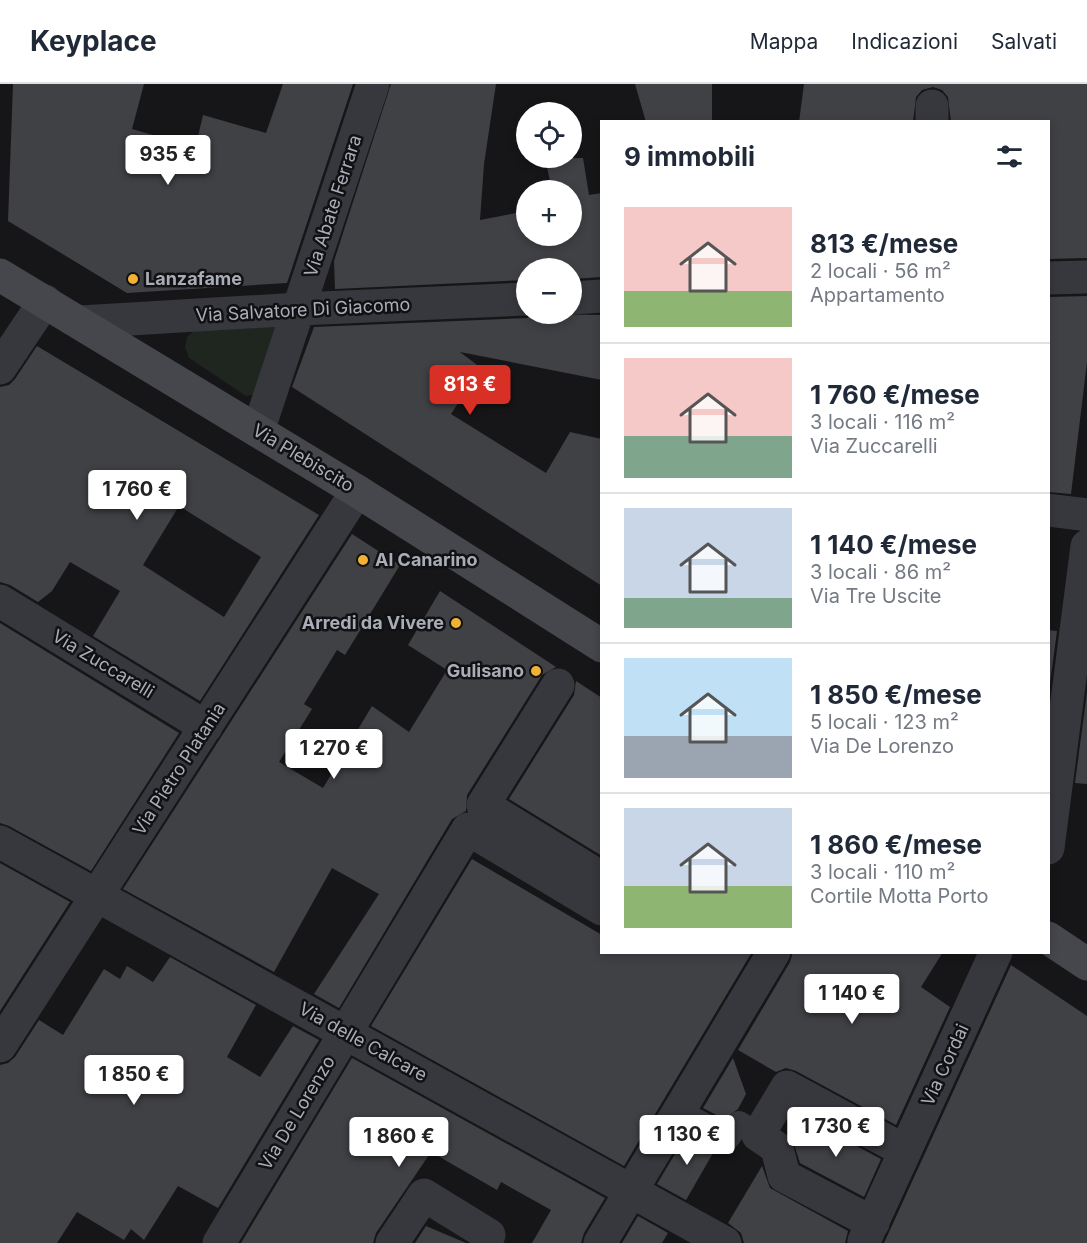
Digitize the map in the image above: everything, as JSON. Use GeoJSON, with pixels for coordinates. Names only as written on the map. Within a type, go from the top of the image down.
{"type":"FeatureCollection","features":[{"type":"Feature","properties":{"kind":"main road","name":"Via Plebiscito"},"geometry":{"type":"LineString","coordinates":[[0,275],[357,491],[600,645]]}},
{"type":"Feature","properties":{"kind":"main road"},"geometry":{"type":"LineString","coordinates":[[1050,939],[1087,964]]}},
{"type":"Feature","properties":{"kind":"street","name":"Via Abate Ferrara"},"geometry":{"type":"LineString","coordinates":[[258,431],[373,84]]}},
{"type":"Feature","properties":{"kind":"street"},"geometry":{"type":"LineString","coordinates":[[1050,278],[1087,277]]}},
{"type":"Feature","properties":{"kind":"street"},"geometry":{"type":"LineString","coordinates":[[582,298],[600,297]]}},
{"type":"Feature","properties":{"kind":"street","name":"Via Salvatore Di Giacomo"},"geometry":{"type":"LineString","coordinates":[[80,322],[516,299]]}},
{"type":"Feature","properties":{"kind":"street"},"geometry":{"type":"LineString","coordinates":[[0,368],[45,301]]}},
{"type":"Feature","properties":{"kind":"street","name":"Via Pietro Platania"},"geometry":{"type":"LineString","coordinates":[[0,1046],[357,491]]}},
{"type":"Feature","properties":{"kind":"street"},"geometry":{"type":"LineString","coordinates":[[1050,510],[1087,515]]}},
{"type":"Feature","properties":{"kind":"street"},"geometry":{"type":"LineString","coordinates":[[1050,833],[1087,546]]}},
{"type":"Feature","properties":{"kind":"street","name":"Via Zuccarelli"},"geometry":{"type":"LineString","coordinates":[[0,601],[206,727]]}},
{"type":"Feature","properties":{"kind":"street","name":"Via De Lorenzo"},"geometry":{"type":"LineString","coordinates":[[219,1243],[558,684]]}},
{"type":"Feature","properties":{"kind":"street"},"geometry":{"type":"LineString","coordinates":[[476,817],[600,877]]}},
{"type":"Feature","properties":{"kind":"street"},"geometry":{"type":"LineString","coordinates":[[476,817],[600,908]]}},
{"type":"Feature","properties":{"kind":"street","name":"Via delle Calcare"},"geometry":{"type":"LineString","coordinates":[[0,842],[725,1243]]}},
{"type":"Feature","properties":{"kind":"street"},"geometry":{"type":"LineString","coordinates":[[600,1243],[773,954]]}},
{"type":"Feature","properties":{"kind":"street","name":"Via Cordai"},"geometry":{"type":"LineString","coordinates":[[868,1233],[995,954]]}},
{"type":"Feature","properties":{"kind":"street"},"geometry":{"type":"LineString","coordinates":[[758,1135],[787,1088],[905,1151]]}},
{"type":"Feature","properties":{"kind":"street"},"geometry":{"type":"LineString","coordinates":[[679,1111],[728,1138],[739,1123],[758,1135],[777,1148],[784,1176],[868,1233]]}},
{"type":"Feature","properties":{"kind":"street"},"geometry":{"type":"LineString","coordinates":[[392,1243],[424,1195],[492,1240]]}},
{"type":"Feature","properties":{"kind":"shaded area"},"geometry":{"type":"Polygon","coordinates":[[[273,325],[280,333],[257,394],[246,396],[189,358],[185,347],[187,337],[194,331],[273,325]]]}},
{"type":"Feature","properties":{"kind":"building"},"geometry":{"type":"Polygon","coordinates":[[[13,84],[144,84],[132,129],[187,145],[196,145],[203,115],[266,133],[283,84],[353,84],[287,283],[127,293],[8,221],[13,84]]]}},
{"type":"Feature","properties":{"kind":"building"},"geometry":{"type":"Polygon","coordinates":[[[391,84],[496,84],[484,164],[480,220],[516,213],[516,246],[582,246],[582,180],[550,180],[547,168],[582,168],[583,158],[589,195],[600,193],[600,277],[582,278],[582,258],[516,258],[516,280],[335,289],[334,261],[391,84]]]}},
{"type":"Feature","properties":{"kind":"building"},"geometry":{"type":"Polygon","coordinates":[[[635,84],[712,84],[712,120],[645,120],[635,84]]]}},
{"type":"Feature","properties":{"kind":"building"},"geometry":{"type":"Polygon","coordinates":[[[804,84],[1087,84],[1087,258],[1050,259],[1050,120],[951,120],[948,97],[942,90],[933,87],[922,90],[916,97],[913,120],[799,120],[804,84]]]}},
{"type":"Feature","properties":{"kind":"building"},"geometry":{"type":"Polygon","coordinates":[[[1087,296],[1087,362],[1071,494],[1050,492],[1050,297],[1087,296]]]}},
{"type":"Feature","properties":{"kind":"building"},"geometry":{"type":"Polygon","coordinates":[[[582,315],[600,315],[600,380],[460,352],[481,368],[451,414],[546,473],[570,432],[600,439],[600,585],[292,387],[314,327],[516,318],[516,324],[582,324],[582,315]]]}},
{"type":"Feature","properties":{"kind":"building"},"geometry":{"type":"Polygon","coordinates":[[[37,346],[319,515],[200,701],[93,636],[120,591],[70,562],[52,591],[38,602],[10,585],[0,582],[0,387],[9,385],[37,346]],[[179,506],[143,565],[224,617],[261,557],[179,506]]]}},
{"type":"Feature","properties":{"kind":"building"},"geometry":{"type":"Polygon","coordinates":[[[352,534],[400,565],[345,655],[337,650],[304,704],[312,709],[279,762],[323,788],[372,706],[409,732],[447,670],[408,645],[440,591],[556,667],[542,675],[467,795],[466,811],[452,819],[339,1008],[314,994],[379,894],[332,868],[274,972],[123,889],[352,534]]]}},
{"type":"Feature","properties":{"kind":"building"},"geometry":{"type":"Polygon","coordinates":[[[0,623],[179,733],[91,871],[0,823],[0,623]]]}},
{"type":"Feature","properties":{"kind":"building"},"geometry":{"type":"Polygon","coordinates":[[[1050,630],[1057,631],[1050,683],[1050,630]]]}},
{"type":"Feature","properties":{"kind":"building"},"geometry":{"type":"Polygon","coordinates":[[[576,681],[600,697],[600,855],[509,799],[574,695],[576,681]]]}},
{"type":"Feature","properties":{"kind":"building"},"geometry":{"type":"Polygon","coordinates":[[[1087,692],[1087,784],[1075,783],[1087,692]]]}},
{"type":"Feature","properties":{"kind":"building"},"geometry":{"type":"Polygon","coordinates":[[[472,859],[600,934],[600,954],[751,954],[624,1166],[371,1026],[472,859]]]}},
{"type":"Feature","properties":{"kind":"building"},"geometry":{"type":"Polygon","coordinates":[[[0,863],[70,902],[0,1011],[0,863]]]}},
{"type":"Feature","properties":{"kind":"building"},"geometry":{"type":"Polygon","coordinates":[[[792,954],[942,954],[921,987],[950,1007],[896,1125],[796,1071],[786,1068],[776,1072],[738,1050],[790,962],[792,954]]]}},
{"type":"Feature","properties":{"kind":"building"},"geometry":{"type":"Polygon","coordinates":[[[170,957],[256,1005],[227,1057],[260,1077],[293,1026],[319,1040],[218,1208],[178,1186],[144,1240],[131,1229],[124,1240],[77,1212],[57,1243],[0,1243],[0,1065],[8,1063],[15,1057],[39,1020],[63,1035],[104,969],[120,979],[127,966],[153,982],[170,957]]]}},
{"type":"Feature","properties":{"kind":"building"},"geometry":{"type":"Polygon","coordinates":[[[1011,965],[1087,1016],[1087,1243],[884,1243],[1011,965]]]}},
{"type":"Feature","properties":{"kind":"building"},"geometry":{"type":"Polygon","coordinates":[[[352,1058],[605,1198],[584,1233],[581,1243],[532,1243],[551,1210],[501,1182],[497,1190],[431,1152],[376,1233],[373,1243],[241,1243],[352,1058]]]}},
{"type":"Feature","properties":{"kind":"building"},"geometry":{"type":"Polygon","coordinates":[[[733,1058],[746,1094],[738,1109],[724,1119],[703,1108],[733,1058]]]}},
{"type":"Feature","properties":{"kind":"building"},"geometry":{"type":"Polygon","coordinates":[[[808,1120],[881,1159],[864,1197],[800,1163],[793,1141],[808,1120]]]}},
{"type":"Feature","properties":{"kind":"building"},"geometry":{"type":"Polygon","coordinates":[[[688,1132],[716,1148],[686,1200],[657,1184],[688,1132]]]}},
{"type":"Feature","properties":{"kind":"building"},"geometry":{"type":"Polygon","coordinates":[[[762,1166],[770,1188],[848,1231],[845,1243],[744,1243],[741,1233],[728,1223],[762,1166]]]}},
{"type":"Feature","properties":{"kind":"building"},"geometry":{"type":"Polygon","coordinates":[[[638,1216],[668,1233],[662,1243],[622,1243],[638,1216]]]}},
{"type":"Feature","properties":{"kind":"building"},"geometry":{"type":"Polygon","coordinates":[[[426,1226],[466,1243],[415,1243],[426,1226]]]}},
{"type":"Feature","properties":{"kind":"place","name":"Lanzafame"},"geometry":{"type":"Point","coordinates":[133,279]}},
{"type":"Feature","properties":{"kind":"place","name":"Al Canarino"},"geometry":{"type":"Point","coordinates":[363,560]}},
{"type":"Feature","properties":{"kind":"place","name":"Arredi da Vivere"},"geometry":{"type":"Point","coordinates":[456,623]}},
{"type":"Feature","properties":{"kind":"place","name":"Gulisano"},"geometry":{"type":"Point","coordinates":[536,671]}}]}
